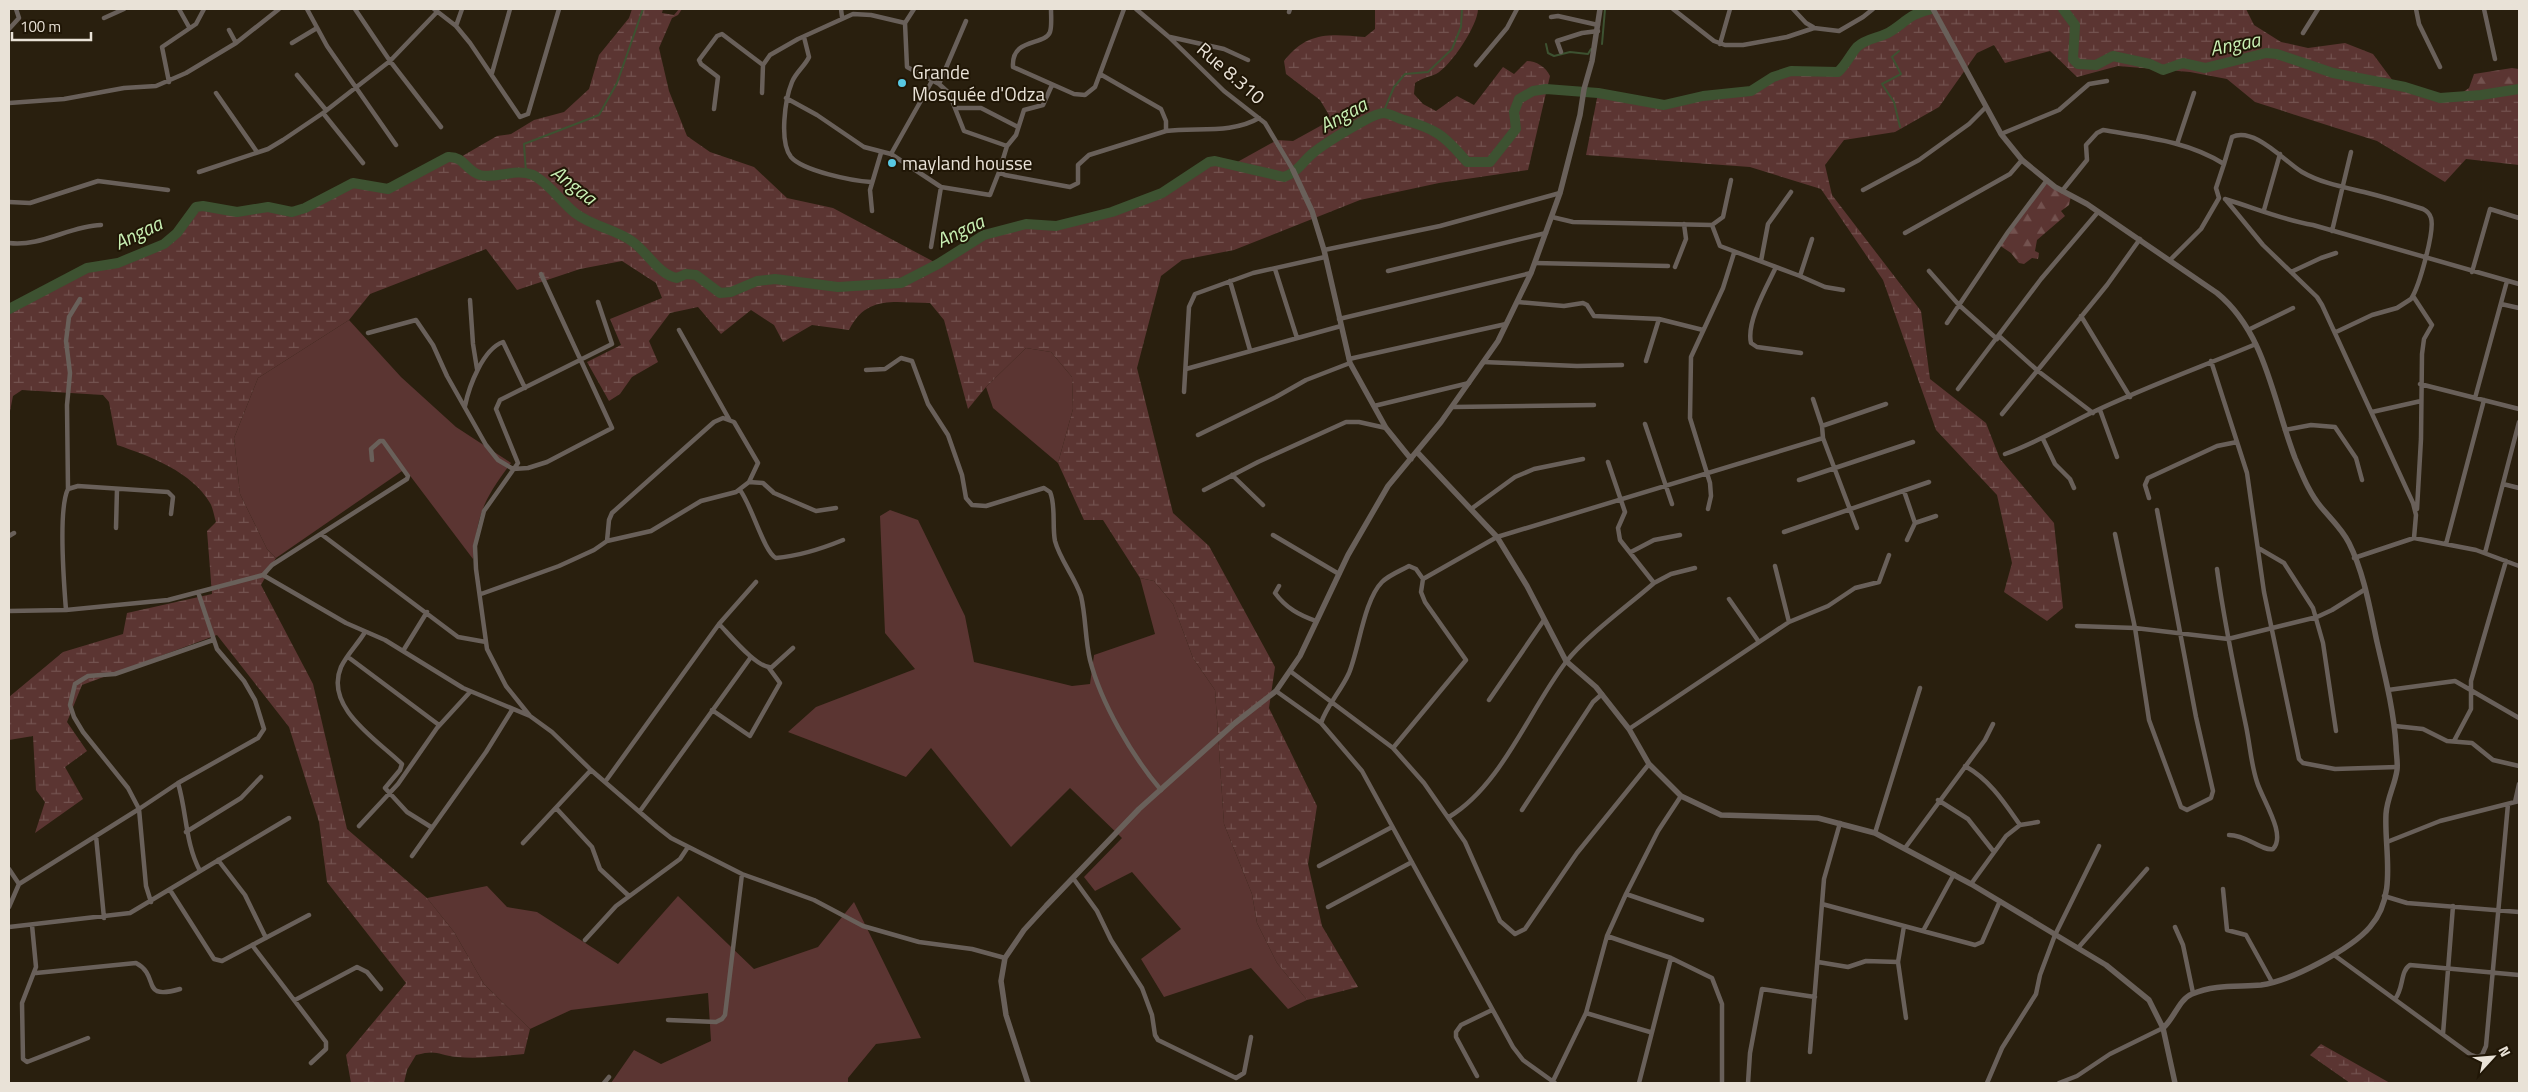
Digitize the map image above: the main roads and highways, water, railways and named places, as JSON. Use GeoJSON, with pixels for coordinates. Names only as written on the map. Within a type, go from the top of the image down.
{"type":"FeatureCollection","features":[{"type":"Feature","properties":{"kind":"waterway"},"geometry":{"type":"LineString","coordinates":[[526,173],[524,144],[599,115],[617,83],[643,9]]}},
{"type":"Feature","properties":{"kind":"waterway"},"geometry":{"type":"LineString","coordinates":[[1383,113],[1394,87],[1405,74],[1428,72],[1452,49],[1461,27],[1462,9]]}},
{"type":"Feature","properties":{"kind":"waterway"},"geometry":{"type":"LineString","coordinates":[[1602,44],[1605,9]]}},
{"type":"Feature","properties":{"kind":"waterway","name":"Angaa"},"geometry":{"type":"LineString","coordinates":[[9,309],[87,268],[118,263],[164,244],[177,233],[196,207],[203,206],[237,212],[268,207],[292,212],[305,208],[353,183],[388,189],[448,157],[458,159],[480,175],[493,176],[513,173],[533,175],[539,178],[570,209],[582,218],[633,242],[664,273],[677,278],[686,274],[696,275],[720,293],[731,292],[757,281],[775,279],[838,287],[901,283],[938,264],[984,235],[1026,224],[1056,226],[1112,212],[1162,193],[1209,162],[1215,161],[1284,177],[1297,169],[1313,153],[1337,137],[1369,118],[1383,113],[1423,126],[1438,134],[1467,162],[1490,162],[1516,129],[1514,112],[1519,99],[1533,91],[1546,89],[1598,93],[1664,105],[1703,96],[1751,91],[1773,77],[1791,71],[1838,72],[1861,44],[1888,33],[1912,16],[1931,9]]}},
{"type":"Feature","properties":{"kind":"waterway","name":"Angaa"},"geometry":{"type":"LineString","coordinates":[[2063,9],[2075,25],[2073,59],[2078,64],[2096,65],[2113,56],[2150,64],[2163,70],[2183,63],[2205,68],[2266,53],[2277,54],[2333,73],[2405,87],[2440,98],[2481,95],[2519,89]]}},
{"type":"Feature","properties":{"kind":"waterway"},"geometry":{"type":"LineString","coordinates":[[1546,44],[1548,53],[1554,56],[1570,52],[1588,54],[1591,49]]}},
{"type":"Feature","properties":{"kind":"waterway"},"geometry":{"type":"LineString","coordinates":[[1899,51],[1892,57],[1901,74],[1882,84],[1894,102],[1900,127]]}},
{"type":"Feature","properties":{"kind":"place","name":"Grande Mosquée d'Odza"},"geometry":{"type":"Point","coordinates":[902,83]}},
{"type":"Feature","properties":{"kind":"place","name":"mayland housse"},"geometry":{"type":"Point","coordinates":[892,163]}}]}
